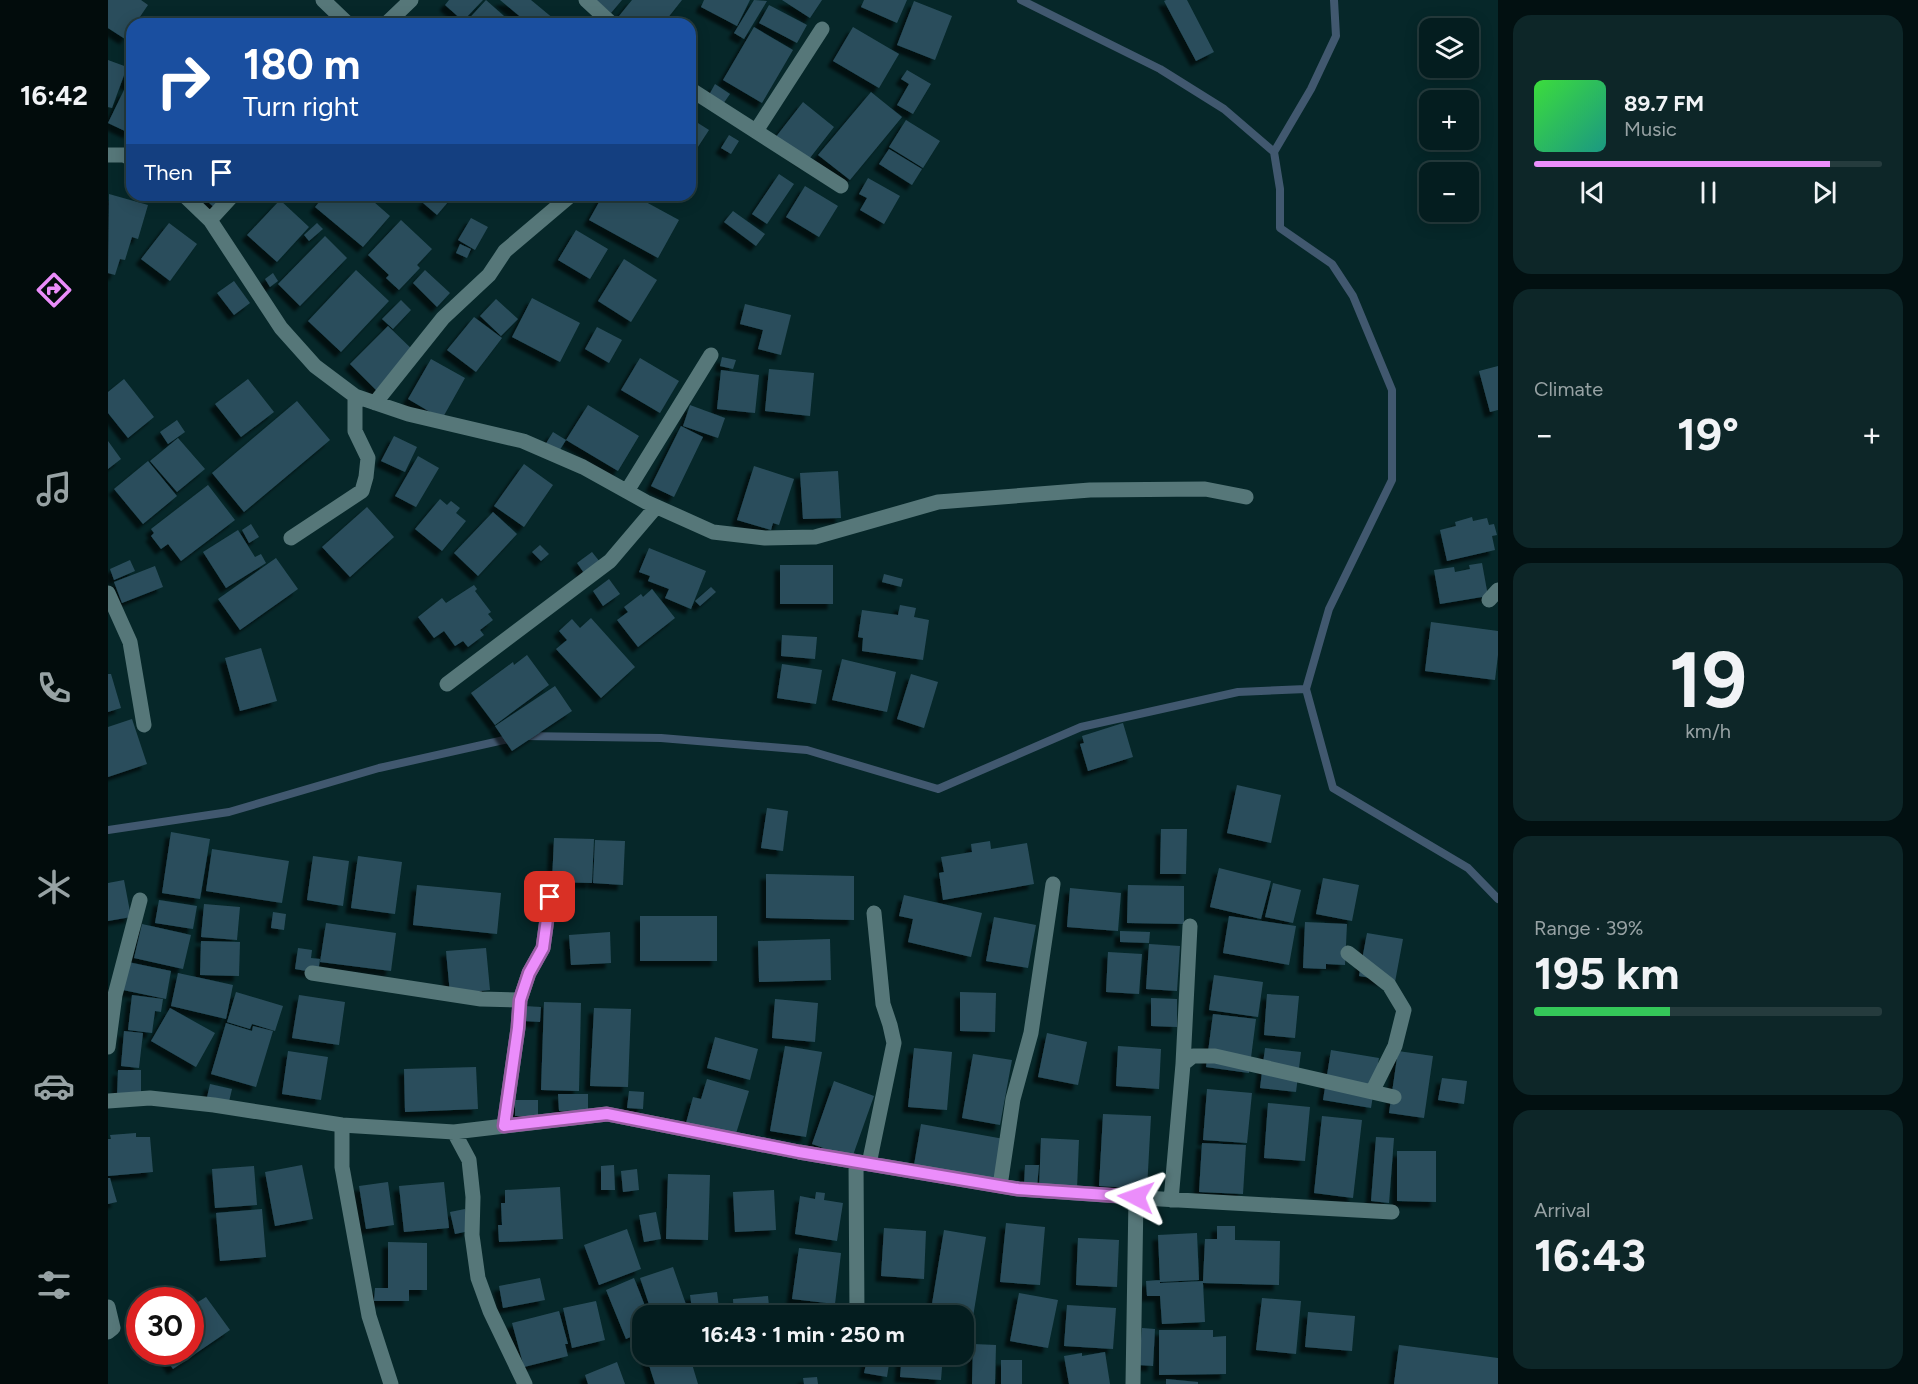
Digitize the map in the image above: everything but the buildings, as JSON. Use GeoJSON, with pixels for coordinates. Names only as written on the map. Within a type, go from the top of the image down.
{"type":"FeatureCollection","features":[{"type":"Feature","properties":{"kind":"street"},"geometry":{"type":"LineString","coordinates":[[323,0],[342,18]]}},
{"type":"Feature","properties":{"kind":"street"},"geometry":{"type":"LineString","coordinates":[[392,18],[411,0]]}},
{"type":"Feature","properties":{"kind":"street"},"geometry":{"type":"LineString","coordinates":[[586,0],[606,18]]}},
{"type":"Feature","properties":{"kind":"street"},"geometry":{"type":"LineString","coordinates":[[756,131],[822,29]]}},
{"type":"Feature","properties":{"kind":"street"},"geometry":{"type":"LineString","coordinates":[[696,93],[841,186]]}},
{"type":"Feature","properties":{"kind":"street"},"geometry":{"type":"LineString","coordinates":[[108,155],[126,155]]}},
{"type":"Feature","properties":{"kind":"street"},"geometry":{"type":"LineString","coordinates":[[190,201],[210,220],[281,328],[315,366],[355,396],[408,414],[523,441],[583,467],[656,507],[713,532],[765,538],[815,537],[938,502],[1090,490],[1205,489],[1246,497]]}},
{"type":"Feature","properties":{"kind":"street"},"geometry":{"type":"LineString","coordinates":[[210,220],[227,201]]}},
{"type":"Feature","properties":{"kind":"street"},"geometry":{"type":"LineString","coordinates":[[375,403],[443,318],[489,275],[505,251],[564,201]]}},
{"type":"Feature","properties":{"kind":"street"},"geometry":{"type":"LineString","coordinates":[[627,491],[711,355]]}},
{"type":"Feature","properties":{"kind":"street"},"geometry":{"type":"LineString","coordinates":[[291,538],[362,492],[368,458],[355,431],[355,396]]}},
{"type":"Feature","properties":{"kind":"street"},"geometry":{"type":"LineString","coordinates":[[447,684],[610,561],[656,507]]}},
{"type":"Feature","properties":{"kind":"street"},"geometry":{"type":"LineString","coordinates":[[108,593],[130,642],[144,725]]}},
{"type":"Feature","properties":{"kind":"street"},"geometry":{"type":"LineString","coordinates":[[1000,1186],[1013,1100],[1031,1033],[1053,884]]}},
{"type":"Feature","properties":{"kind":"street"},"geometry":{"type":"LineString","coordinates":[[504,1126],[520,1000],[529,973],[543,948],[550,897]]}},
{"type":"Feature","properties":{"kind":"street"},"geometry":{"type":"LineString","coordinates":[[108,1047],[115,994],[140,900]]}},
{"type":"Feature","properties":{"kind":"street"},"geometry":{"type":"LineString","coordinates":[[857,1305],[862,1163],[894,1043],[883,1004],[874,913]]}},
{"type":"Feature","properties":{"kind":"street"},"geometry":{"type":"LineString","coordinates":[[1171,1200],[1183,1065],[1190,926]]}},
{"type":"Feature","properties":{"kind":"street"},"geometry":{"type":"LineString","coordinates":[[1348,953],[1389,985],[1404,1010],[1395,1046],[1372,1092]]}},
{"type":"Feature","properties":{"kind":"street"},"geometry":{"type":"LineString","coordinates":[[312,973],[481,999],[520,1000]]}},
{"type":"Feature","properties":{"kind":"street"},"geometry":{"type":"LineString","coordinates":[[1183,1065],[1193,1056],[1215,1056],[1394,1097]]}},
{"type":"Feature","properties":{"kind":"street"},"geometry":{"type":"LineString","coordinates":[[108,1101],[150,1098],[214,1105],[342,1125],[454,1132],[607,1114],[862,1163],[1018,1189],[1392,1212]]}},
{"type":"Feature","properties":{"kind":"street"},"geometry":{"type":"LineString","coordinates":[[342,1125],[342,1167],[369,1316],[391,1384]]}},
{"type":"Feature","properties":{"kind":"street"},"geometry":{"type":"LineString","coordinates":[[454,1132],[469,1160],[473,1197],[472,1235],[478,1278],[490,1311],[525,1384]]}},
{"type":"Feature","properties":{"kind":"street"},"geometry":{"type":"LineString","coordinates":[[1133,1384],[1136,1197]]}},
{"type":"Feature","properties":{"kind":"street"},"geometry":{"type":"LineString","coordinates":[[108,1307],[113,1328],[108,1332]]}},
{"type":"Feature","properties":{"kind":"waterway"},"geometry":{"type":"LineString","coordinates":[[1021,0],[1160,69],[1224,109],[1274,152]]}},
{"type":"Feature","properties":{"kind":"waterway"},"geometry":{"type":"LineString","coordinates":[[1334,0],[1336,36],[1311,89],[1274,152],[1280,189],[1280,228],[1332,264],[1353,296],[1392,390],[1392,480],[1329,609],[1306,689],[1333,788],[1468,868],[1498,899]]}},
{"type":"Feature","properties":{"kind":"waterway"},"geometry":{"type":"LineString","coordinates":[[524,736],[661,738],[807,750],[938,789],[1081,727],[1238,692],[1306,689]]}},
{"type":"Feature","properties":{"kind":"waterway"},"geometry":{"type":"LineString","coordinates":[[108,830],[229,812],[379,768],[513,738]]}},
{"type":"Feature","properties":{"kind":"route"},"geometry":{"type":"LineString","coordinates":[[550,897],[543,948],[529,973],[520,1000],[504,1126],[607,1114],[799,1152],[1018,1189],[1136,1197]]}}]}
